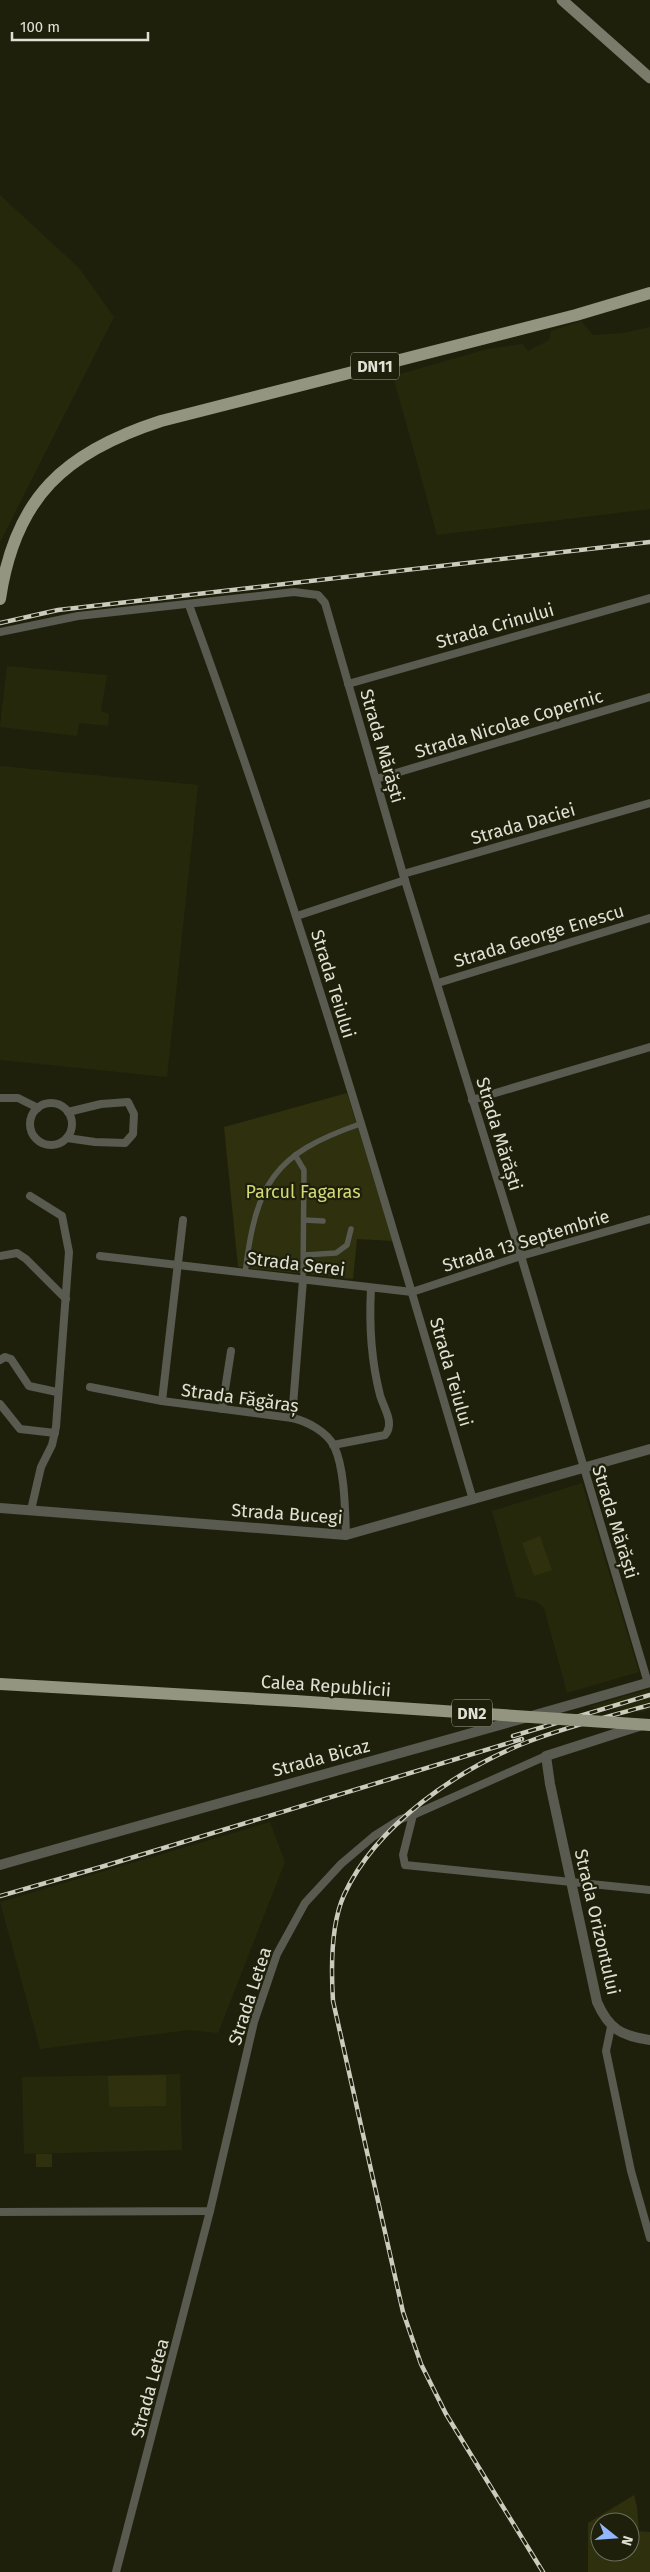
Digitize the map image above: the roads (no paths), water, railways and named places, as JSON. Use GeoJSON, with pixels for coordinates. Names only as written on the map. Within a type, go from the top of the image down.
{"type":"FeatureCollection","features":[{"type":"Feature","properties":{"kind":"main road"},"geometry":{"type":"LineString","coordinates":[[562,0],[650,78]]}},
{"type":"Feature","properties":{"kind":"main road","name":"DN11"},"geometry":{"type":"LineString","coordinates":[[0,599],[14,538],[39,494],[75,462],[102,444],[122,435],[175,417],[544,323],[650,293]]}},
{"type":"Feature","properties":{"kind":"main road","name":"Calea Republicii"},"geometry":{"type":"LineString","coordinates":[[2,1683],[650,1724]]}},
{"type":"Feature","properties":{"kind":"street","name":"Strada Mărăști"},"geometry":{"type":"LineString","coordinates":[[189,604],[294,592],[318,596],[325,603],[404,877],[438,983],[649,1682]]}},
{"type":"Feature","properties":{"kind":"street","name":"Strada Crinului"},"geometry":{"type":"LineString","coordinates":[[348,684],[650,598]]}},
{"type":"Feature","properties":{"kind":"street"},"geometry":{"type":"LineString","coordinates":[[0,632],[78,616],[189,604]]}},
{"type":"Feature","properties":{"kind":"street","name":"Strada Teiului"},"geometry":{"type":"LineString","coordinates":[[189,604],[228,710],[297,916],[412,1292],[473,1500]]}},
{"type":"Feature","properties":{"kind":"street","name":"Strada Nicolae Copernic"},"geometry":{"type":"LineString","coordinates":[[376,779],[650,697]]}},
{"type":"Feature","properties":{"kind":"street","name":"Strada Daciei"},"geometry":{"type":"LineString","coordinates":[[297,916],[404,877],[650,803]]}},
{"type":"Feature","properties":{"kind":"street","name":"Strada George Enescu"},"geometry":{"type":"LineString","coordinates":[[438,983],[650,918]]}},
{"type":"Feature","properties":{"kind":"street"},"geometry":{"type":"LineString","coordinates":[[472,1100],[650,1047]]}},
{"type":"Feature","properties":{"kind":"street"},"geometry":{"type":"LineString","coordinates":[[0,1098],[18,1098],[38,1108]]}},
{"type":"Feature","properties":{"kind":"street"},"geometry":{"type":"LineString","coordinates":[[67,1138],[72,1125],[68,1112],[58,1104],[51,1103],[38,1108],[31,1119],[32,1132],[36,1138],[48,1145],[54,1145],[67,1138],[95,1142],[125,1142],[133,1134],[134,1114],[128,1102],[102,1104],[68,1112]]}},
{"type":"Feature","properties":{"kind":"street"},"geometry":{"type":"LineString","coordinates":[[244,1273],[254,1214],[263,1193],[276,1173],[295,1155],[318,1140],[360,1124]]}},
{"type":"Feature","properties":{"kind":"street"},"geometry":{"type":"LineString","coordinates":[[292,1418],[304,1255],[304,1170],[295,1155]]}},
{"type":"Feature","properties":{"kind":"street"},"geometry":{"type":"LineString","coordinates":[[30,1196],[62,1216],[69,1252],[55,1433],[41,1467],[31,1510]]}},
{"type":"Feature","properties":{"kind":"street","name":"Strada 13 Septembrie"},"geometry":{"type":"LineString","coordinates":[[412,1292],[521,1256],[650,1219]]}},
{"type":"Feature","properties":{"kind":"street","name":"Strada Făgăraș"},"geometry":{"type":"LineString","coordinates":[[162,1401],[176,1265],[183,1220]]}},
{"type":"Feature","properties":{"kind":"street"},"geometry":{"type":"LineString","coordinates":[[304,1220],[323,1221]]}},
{"type":"Feature","properties":{"kind":"street"},"geometry":{"type":"LineString","coordinates":[[304,1255],[336,1253],[347,1245],[351,1229]]}},
{"type":"Feature","properties":{"kind":"street"},"geometry":{"type":"LineString","coordinates":[[0,1256],[17,1253],[26,1259],[66,1299]]}},
{"type":"Feature","properties":{"kind":"street"},"geometry":{"type":"LineString","coordinates":[[100,1256],[176,1265]]}},
{"type":"Feature","properties":{"kind":"street","name":"Strada Serei"},"geometry":{"type":"LineString","coordinates":[[176,1265],[412,1292]]}},
{"type":"Feature","properties":{"kind":"street"},"geometry":{"type":"LineString","coordinates":[[346,1536],[343,1490],[334,1445],[385,1435],[389,1430],[390,1423],[380,1396],[369,1330],[371,1288]]}},
{"type":"Feature","properties":{"kind":"street"},"geometry":{"type":"LineString","coordinates":[[222,1409],[231,1351]]}},
{"type":"Feature","properties":{"kind":"street"},"geometry":{"type":"LineString","coordinates":[[0,1360],[5,1357],[11,1359],[29,1386],[57,1392]]}},
{"type":"Feature","properties":{"kind":"street","name":"Strada Făgăraș"},"geometry":{"type":"LineString","coordinates":[[90,1387],[162,1401],[292,1418],[310,1425],[322,1433],[334,1445]]}},
{"type":"Feature","properties":{"kind":"street"},"geometry":{"type":"LineString","coordinates":[[0,1404],[20,1429],[55,1433]]}},
{"type":"Feature","properties":{"kind":"street","name":"Strada Bucegi"},"geometry":{"type":"LineString","coordinates":[[0,1508],[346,1536],[650,1448]]}},
{"type":"Feature","properties":{"kind":"street","name":"Strada Bicaz"},"geometry":{"type":"LineString","coordinates":[[0,1865],[339,1769],[479,1733],[649,1682]]}},
{"type":"Feature","properties":{"kind":"street"},"geometry":{"type":"LineString","coordinates":[[546,1756],[650,1724]]}},
{"type":"Feature","properties":{"kind":"street","name":"Strada Letea"},"geometry":{"type":"LineString","coordinates":[[116,2572],[210,2211],[254,2022],[277,1954],[305,1903],[341,1864],[374,1836],[402,1820],[546,1756]]}},
{"type":"Feature","properties":{"kind":"street","name":"Strada Orizontului"},"geometry":{"type":"LineString","coordinates":[[546,1756],[550,1784],[593,1988],[602,2014],[612,2027]]}},
{"type":"Feature","properties":{"kind":"street"},"geometry":{"type":"LineString","coordinates":[[413,1815],[403,1855],[405,1865],[650,1890]]}},
{"type":"Feature","properties":{"kind":"street"},"geometry":{"type":"LineString","coordinates":[[650,2040],[636,2038],[612,2027],[606,2051],[631,2171],[650,2238]]}},
{"type":"Feature","properties":{"kind":"street"},"geometry":{"type":"LineString","coordinates":[[0,2212],[210,2211]]}},
{"type":"Feature","properties":{"kind":"railway"},"geometry":{"type":"LineString","coordinates":[[0,623],[58,610],[650,542]]}},
{"type":"Feature","properties":{"kind":"railway"},"geometry":{"type":"LineString","coordinates":[[513,1736],[650,1695]]}},
{"type":"Feature","properties":{"kind":"railway"},"geometry":{"type":"LineString","coordinates":[[543,2572],[446,2414],[421,2364],[403,2312],[333,2001],[332,1961],[334,1933],[344,1895],[358,1869],[398,1823],[448,1783],[503,1752],[530,1741],[590,1721],[650,1705]]}},
{"type":"Feature","properties":{"kind":"railway"},"geometry":{"type":"LineString","coordinates":[[0,1896],[522,1739]]}},
{"type":"Feature","properties":{"kind":"park label","name":"Parcul Fagaras"},"geometry":{"type":"Point","coordinates":[303,1192]}}]}
